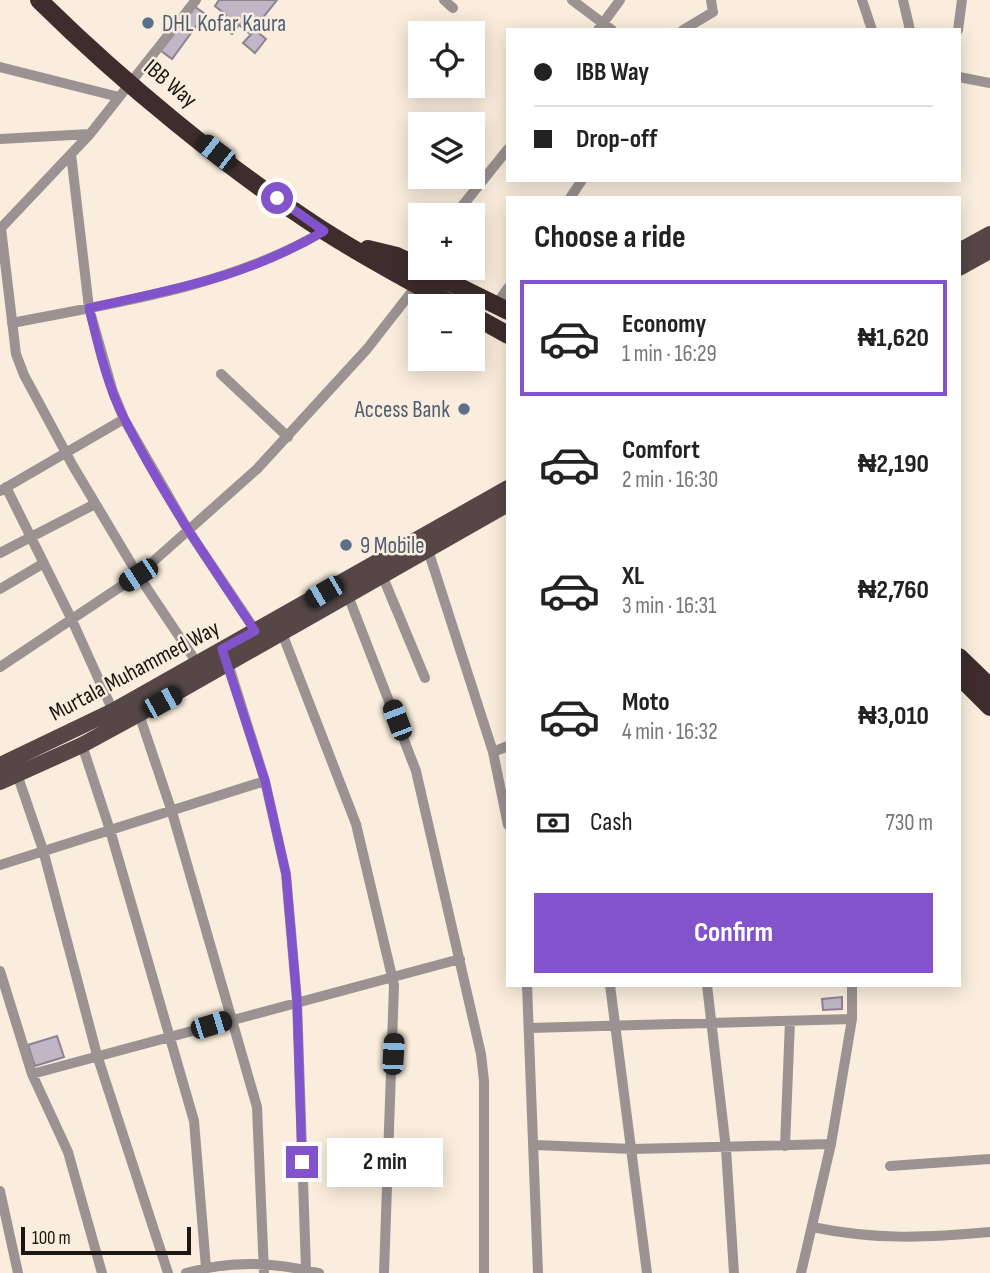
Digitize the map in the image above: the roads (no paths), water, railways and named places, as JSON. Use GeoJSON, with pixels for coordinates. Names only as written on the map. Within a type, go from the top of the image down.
{"type":"FeatureCollection","features":[{"type":"Feature","properties":{"kind":"highway","name":"IBB Way"},"geometry":{"type":"LineString","coordinates":[[39,0],[131,82],[236,167],[324,231],[345,243],[408,265]]}},
{"type":"Feature","properties":{"kind":"highway","name":"IBB Way"},"geometry":{"type":"LineString","coordinates":[[430,280],[444,294]]}},
{"type":"Feature","properties":{"kind":"highway"},"geometry":{"type":"LineString","coordinates":[[442,280],[502,308]]}},
{"type":"Feature","properties":{"kind":"highway"},"geometry":{"type":"LineString","coordinates":[[485,322],[506,334]]}},
{"type":"Feature","properties":{"kind":"highway"},"geometry":{"type":"LineString","coordinates":[[961,659],[990,687]]}},
{"type":"Feature","properties":{"kind":"highway"},"geometry":{"type":"LineString","coordinates":[[961,678],[990,707]]}},
{"type":"Feature","properties":{"kind":"main road"},"geometry":{"type":"LineString","coordinates":[[961,250],[990,234]]}},
{"type":"Feature","properties":{"kind":"main road"},"geometry":{"type":"LineString","coordinates":[[961,267],[990,251]]}},
{"type":"Feature","properties":{"kind":"main road","name":"Murtala Muhammed Way"},"geometry":{"type":"LineString","coordinates":[[0,782],[82,745],[139,714],[226,657],[255,631],[506,489]]}},
{"type":"Feature","properties":{"kind":"main road","name":"Murtala Muhammed Way"},"geometry":{"type":"LineString","coordinates":[[0,765],[113,711],[197,663],[226,657],[282,633],[347,593],[506,505]]}},
{"type":"Feature","properties":{"kind":"street"},"geometry":{"type":"LineString","coordinates":[[196,0],[90,134],[0,229],[16,354],[24,374],[95,504],[138,575],[197,663]]}},
{"type":"Feature","properties":{"kind":"street"},"geometry":{"type":"LineString","coordinates":[[444,0],[453,8]]}},
{"type":"Feature","properties":{"kind":"street"},"geometry":{"type":"LineString","coordinates":[[572,0],[600,27],[620,0]]}},
{"type":"Feature","properties":{"kind":"street"},"geometry":{"type":"LineString","coordinates":[[685,28],[713,12],[711,0]]}},
{"type":"Feature","properties":{"kind":"street"},"geometry":{"type":"LineString","coordinates":[[862,0],[871,28]]}},
{"type":"Feature","properties":{"kind":"street"},"geometry":{"type":"LineString","coordinates":[[903,0],[910,28]]}},
{"type":"Feature","properties":{"kind":"street"},"geometry":{"type":"LineString","coordinates":[[958,28],[962,0]]}},
{"type":"Feature","properties":{"kind":"street"},"geometry":{"type":"LineString","coordinates":[[0,67],[120,97]]}},
{"type":"Feature","properties":{"kind":"street"},"geometry":{"type":"LineString","coordinates":[[961,76],[990,83]]}},
{"type":"Feature","properties":{"kind":"street"},"geometry":{"type":"LineString","coordinates":[[0,139],[90,134]]}},
{"type":"Feature","properties":{"kind":"street"},"geometry":{"type":"LineString","coordinates":[[465,203],[506,152]]}},
{"type":"Feature","properties":{"kind":"street"},"geometry":{"type":"LineString","coordinates":[[71,154],[89,308],[113,392],[124,419],[188,530],[255,631]]}},
{"type":"Feature","properties":{"kind":"street"},"geometry":{"type":"LineString","coordinates":[[12,323],[222,278],[285,254],[324,231]]}},
{"type":"Feature","properties":{"kind":"street"},"geometry":{"type":"LineString","coordinates":[[0,667],[138,575],[288,437],[367,349],[412,280]]}},
{"type":"Feature","properties":{"kind":"street"},"geometry":{"type":"LineString","coordinates":[[221,374],[288,437]]}},
{"type":"Feature","properties":{"kind":"street"},"geometry":{"type":"LineString","coordinates":[[113,711],[32,536],[3,489],[124,419]]}},
{"type":"Feature","properties":{"kind":"street"},"geometry":{"type":"LineString","coordinates":[[0,553],[95,504]]}},
{"type":"Feature","properties":{"kind":"street"},"geometry":{"type":"LineString","coordinates":[[428,550],[492,752],[506,816]]}},
{"type":"Feature","properties":{"kind":"street"},"geometry":{"type":"LineString","coordinates":[[0,589],[44,563]]}},
{"type":"Feature","properties":{"kind":"street"},"geometry":{"type":"LineString","coordinates":[[382,575],[425,678]]}},
{"type":"Feature","properties":{"kind":"street"},"geometry":{"type":"LineString","coordinates":[[347,593],[416,771],[460,958],[484,1081],[484,1273]]}},
{"type":"Feature","properties":{"kind":"street"},"geometry":{"type":"LineString","coordinates":[[282,633],[356,824],[395,999],[384,1273]]}},
{"type":"Feature","properties":{"kind":"street"},"geometry":{"type":"LineString","coordinates":[[226,657],[265,781],[286,874],[297,1001],[306,1270]]}},
{"type":"Feature","properties":{"kind":"street"},"geometry":{"type":"LineString","coordinates":[[139,714],[172,812],[257,1107],[264,1267]]}},
{"type":"Feature","properties":{"kind":"street"},"geometry":{"type":"LineString","coordinates":[[82,745],[110,830],[194,1121],[197,1271],[264,1267],[319,1273]]}},
{"type":"Feature","properties":{"kind":"street"},"geometry":{"type":"LineString","coordinates":[[492,752],[506,747]]}},
{"type":"Feature","properties":{"kind":"street"},"geometry":{"type":"LineString","coordinates":[[17,774],[43,850],[97,1055],[168,1273]]}},
{"type":"Feature","properties":{"kind":"street"},"geometry":{"type":"LineString","coordinates":[[0,865],[265,781]]}},
{"type":"Feature","properties":{"kind":"street"},"geometry":{"type":"LineString","coordinates":[[32,1074],[460,958]]}},
{"type":"Feature","properties":{"kind":"street"},"geometry":{"type":"LineString","coordinates":[[0,971],[32,1074],[68,1152],[102,1273]]}},
{"type":"Feature","properties":{"kind":"street"},"geometry":{"type":"LineString","coordinates":[[527,987],[538,1273]]}},
{"type":"Feature","properties":{"kind":"street"},"geometry":{"type":"LineString","coordinates":[[610,987],[647,1273]]}},
{"type":"Feature","properties":{"kind":"street"},"geometry":{"type":"LineString","coordinates":[[707,987],[726,1149],[734,1273]]}},
{"type":"Feature","properties":{"kind":"street"},"geometry":{"type":"LineString","coordinates":[[802,1273],[815,1227],[831,1144],[852,1019],[852,987]]}},
{"type":"Feature","properties":{"kind":"street"},"geometry":{"type":"LineString","coordinates":[[529,1028],[852,1019]]}},
{"type":"Feature","properties":{"kind":"street"},"geometry":{"type":"LineString","coordinates":[[785,1146],[790,1021]]}},
{"type":"Feature","properties":{"kind":"street"},"geometry":{"type":"LineString","coordinates":[[535,1144],[633,1149],[726,1149],[831,1144]]}},
{"type":"Feature","properties":{"kind":"street"},"geometry":{"type":"LineString","coordinates":[[890,1166],[990,1159]]}},
{"type":"Feature","properties":{"kind":"street"},"geometry":{"type":"LineString","coordinates":[[0,1191],[4,1227],[18,1273]]}},
{"type":"Feature","properties":{"kind":"street"},"geometry":{"type":"LineString","coordinates":[[815,1227],[847,1234],[902,1239],[990,1232]]}},
{"type":"Feature","properties":{"kind":"place","name":"DHL Kofar Kaura"},"geometry":{"type":"Point","coordinates":[148,23]}},
{"type":"Feature","properties":{"kind":"place","name":"Access Bank"},"geometry":{"type":"Point","coordinates":[464,409]}},
{"type":"Feature","properties":{"kind":"place","name":"9 Mobile"},"geometry":{"type":"Point","coordinates":[346,545]}}]}
